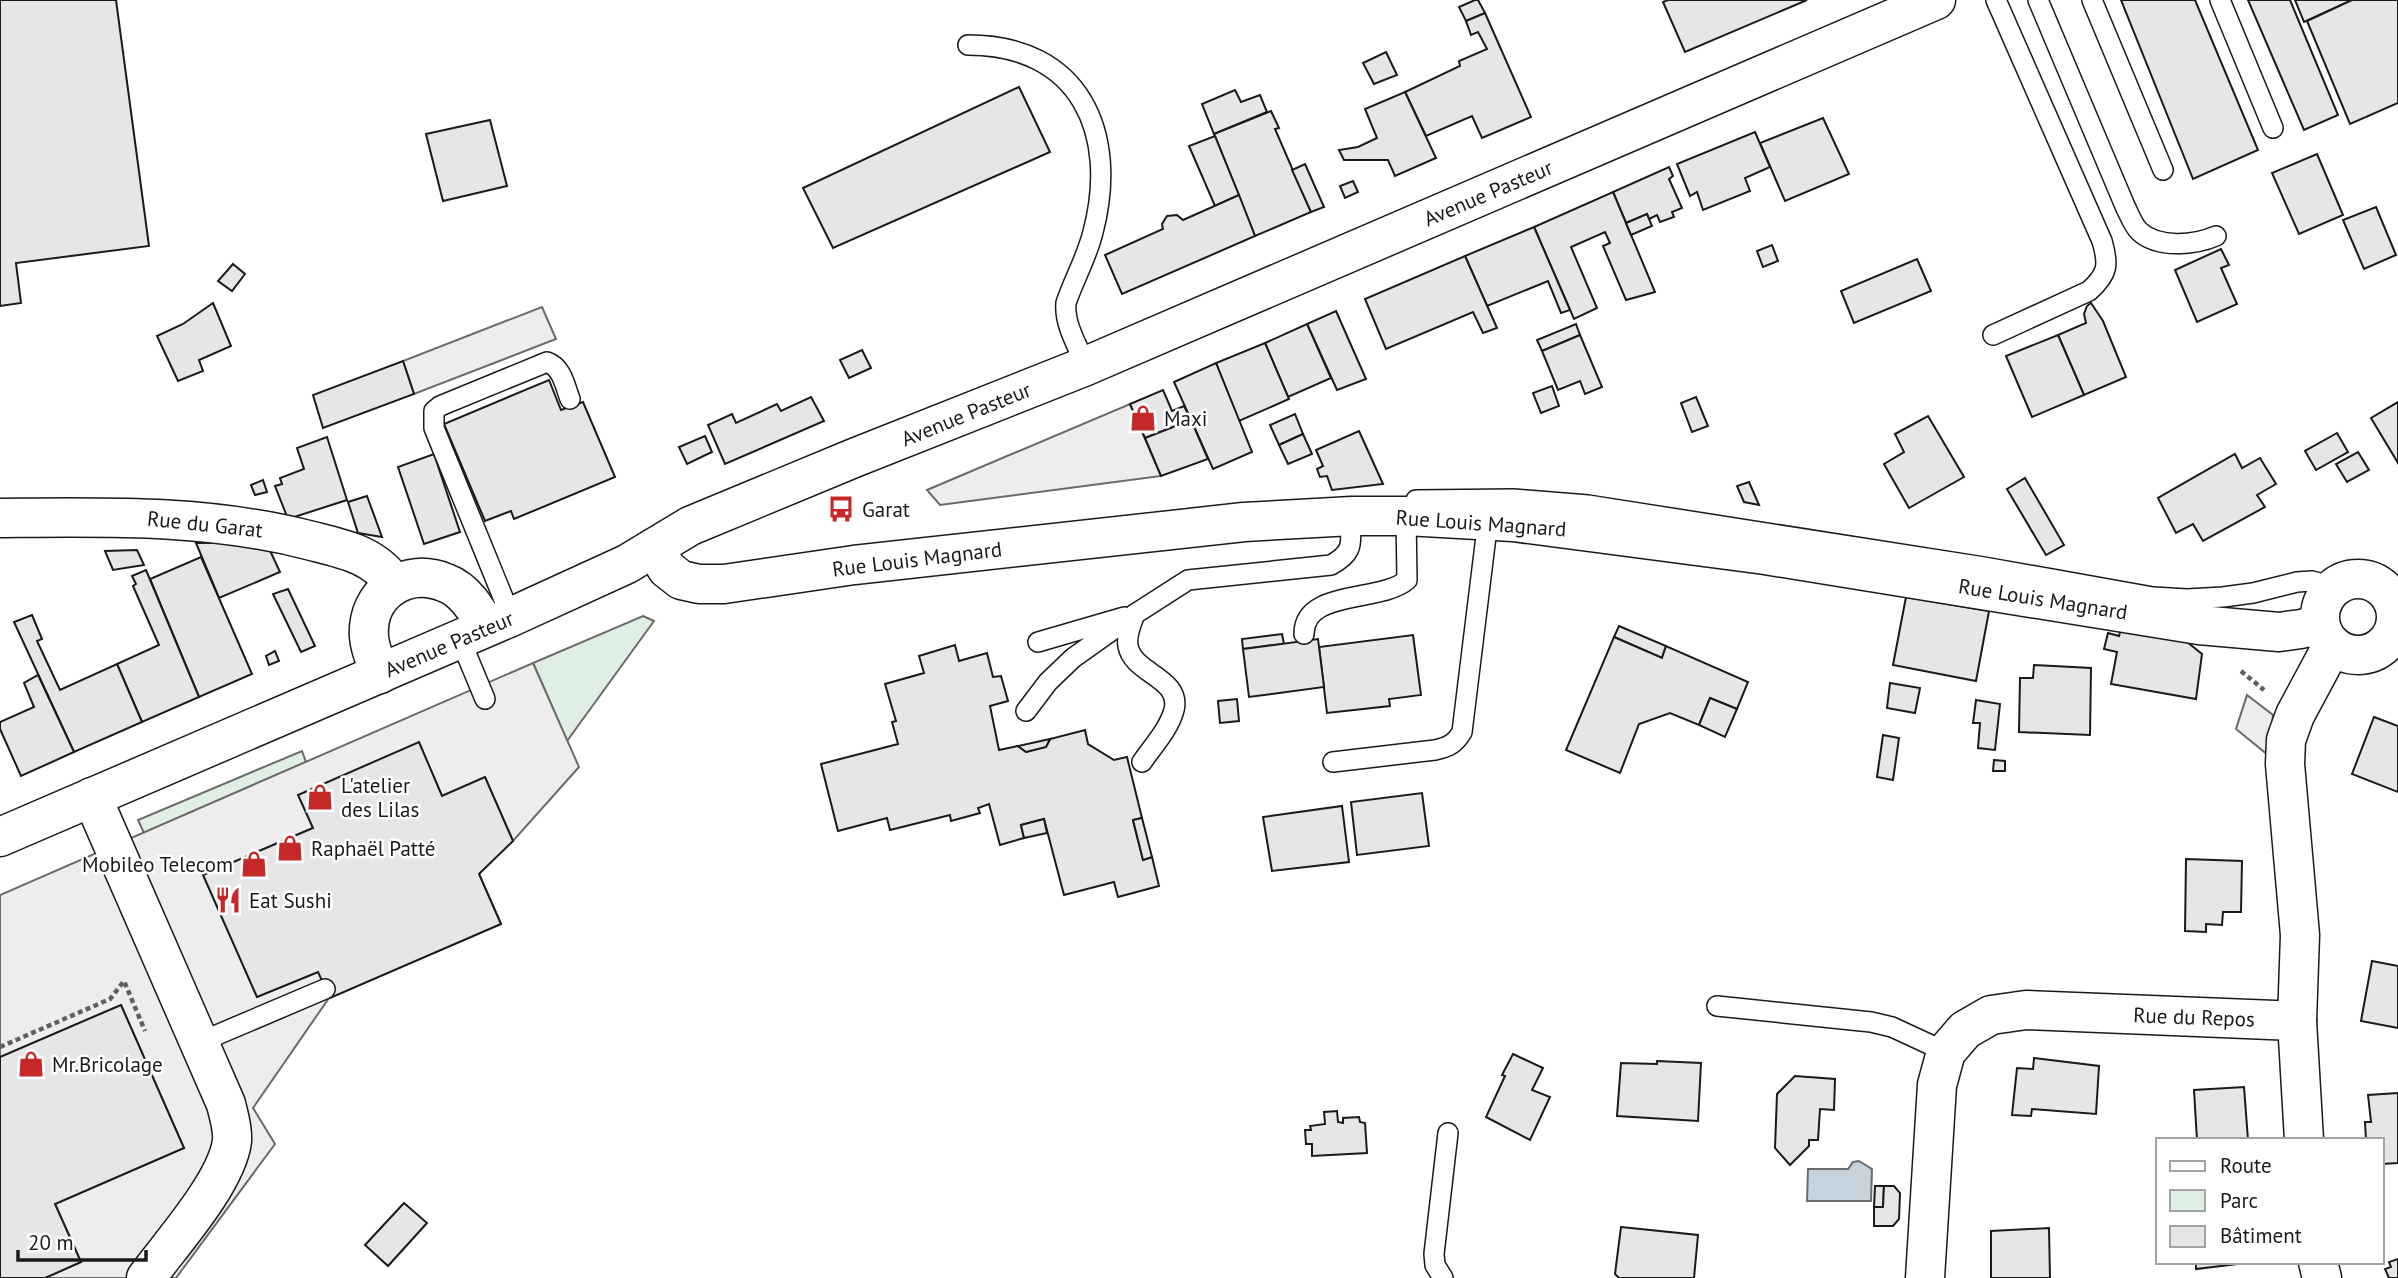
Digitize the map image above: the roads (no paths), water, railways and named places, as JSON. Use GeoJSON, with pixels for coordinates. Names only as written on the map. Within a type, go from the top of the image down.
{"type":"FeatureCollection","features":[{"type":"Feature","properties":{"kind":"street","name":"Avenue Pasteur"},"geometry":{"type":"LineString","coordinates":[[0,837],[486,628],[627,564],[690,526],[1086,366],[1936,0]]}},
{"type":"Feature","properties":{"kind":"street","name":"Rue Louis Magnard"},"geometry":{"type":"LineString","coordinates":[[654,548],[667,569],[681,580],[699,584],[724,584],[854,565],[1244,522],[1352,516],[1488,520],[1765,555],[2199,625],[2279,632],[2301,629],[2327,620],[2340,582],[2387,571]]}},
{"type":"Feature","properties":{"kind":"street","name":"Rue du Garat"},"geometry":{"type":"LineString","coordinates":[[0,518],[130,517],[198,520],[270,530],[339,548],[368,559],[384,569],[394,584]]}},
{"type":"Feature","properties":{"kind":"street"},"geometry":{"type":"LineString","coordinates":[[2327,620],[2344,653],[2369,653],[2394,637],[2396,615],[2386,591],[2387,571]]}},
{"type":"Feature","properties":{"kind":"street"},"geometry":{"type":"LineString","coordinates":[[380,674],[372,652],[369,626],[373,608],[394,584],[413,578],[447,583],[464,594],[477,610],[486,628]]}},
{"type":"Feature","properties":{"kind":"street"},"geometry":{"type":"LineString","coordinates":[[2304,1138],[2297,1021],[2300,935],[2285,764],[2286,740],[2327,620]]}},
{"type":"Feature","properties":{"kind":"street"},"geometry":{"type":"LineString","coordinates":[[92,797],[226,1104],[232,1128],[232,1144],[212,1188],[146,1278]]}},
{"type":"Feature","properties":{"kind":"street","name":"Rue du Repos"},"geometry":{"type":"LineString","coordinates":[[1925,1278],[1937,1085],[1946,1052],[1965,1030],[1991,1015],[2026,1010],[2297,1021]]}},
{"type":"Feature","properties":{"kind":"lane"},"geometry":{"type":"LineString","coordinates":[[1993,335],[2089,292],[2101,281],[2108,259],[1996,0]]}},
{"type":"Feature","properties":{"kind":"lane"},"geometry":{"type":"LineString","coordinates":[[2038,0],[2125,206],[2139,231],[2152,239],[2165,242],[2206,241],[2216,236]]}},
{"type":"Feature","properties":{"kind":"lane"},"geometry":{"type":"LineString","coordinates":[[2092,0],[2163,170]]}},
{"type":"Feature","properties":{"kind":"lane"},"geometry":{"type":"LineString","coordinates":[[2220,0],[2273,128]]}},
{"type":"Feature","properties":{"kind":"lane"},"geometry":{"type":"LineString","coordinates":[[968,44],[994,44],[1017,50],[1048,64],[1065,76],[1079,95],[1090,118],[1098,141],[1100,160],[1098,207],[1093,232],[1065,312],[1086,366]]}},
{"type":"Feature","properties":{"kind":"lane"},"geometry":{"type":"LineString","coordinates":[[485,699],[486,628],[434,428],[434,411],[440,406],[547,362],[558,370],[570,399]]}},
{"type":"Feature","properties":{"kind":"lane"},"geometry":{"type":"LineString","coordinates":[[1026,711],[1048,682],[1073,658],[1188,580],[1331,565],[1344,558],[1350,546],[1354,510],[1362,505],[1393,500],[1457,498],[1588,505],[1984,567],[2153,597],[2223,597],[2297,582],[2312,582],[2323,584],[2327,620]]}},
{"type":"Feature","properties":{"kind":"lane"},"geometry":{"type":"LineString","coordinates":[[1304,634],[1307,617],[1313,610],[1347,599],[1388,591],[1407,580],[1406,516]]}},
{"type":"Feature","properties":{"kind":"lane"},"geometry":{"type":"LineString","coordinates":[[1333,762],[1435,750],[1449,747],[1457,741],[1462,732],[1488,520]]}},
{"type":"Feature","properties":{"kind":"lane"},"geometry":{"type":"LineString","coordinates":[[1038,642],[1135,614]]}},
{"type":"Feature","properties":{"kind":"lane"},"geometry":{"type":"LineString","coordinates":[[1135,614],[1128,649],[1134,659],[1163,682],[1175,699],[1167,727],[1142,762]]}},
{"type":"Feature","properties":{"kind":"lane"},"geometry":{"type":"LineString","coordinates":[[198,1043],[325,989]]}},
{"type":"Feature","properties":{"kind":"lane"},"geometry":{"type":"LineString","coordinates":[[1717,1006],[1871,1022],[1892,1027],[1946,1052]]}},
{"type":"Feature","properties":{"kind":"lane"},"geometry":{"type":"LineString","coordinates":[[1443,1278],[1435,1265],[1434,1254],[1448,1133]]}},
{"type":"Feature","properties":{"kind":"place","name":"Maxi"},"geometry":{"type":"Point","coordinates":[1143,418]}},
{"type":"Feature","properties":{"kind":"place","name":"Garat"},"geometry":{"type":"Point","coordinates":[841,509]}},
{"type":"Feature","properties":{"kind":"place","name":"L'atelier des Lilas"},"geometry":{"type":"Point","coordinates":[320,797]}},
{"type":"Feature","properties":{"kind":"place","name":"Raphaël Patté"},"geometry":{"type":"Point","coordinates":[290,848]}},
{"type":"Feature","properties":{"kind":"place","name":"Mobileo Telecom"},"geometry":{"type":"Point","coordinates":[254,864]}},
{"type":"Feature","properties":{"kind":"place","name":"Eat Sushi"},"geometry":{"type":"Point","coordinates":[228,900]}},
{"type":"Feature","properties":{"kind":"place","name":"Mr.Bricolage"},"geometry":{"type":"Point","coordinates":[31,1064]}}]}
